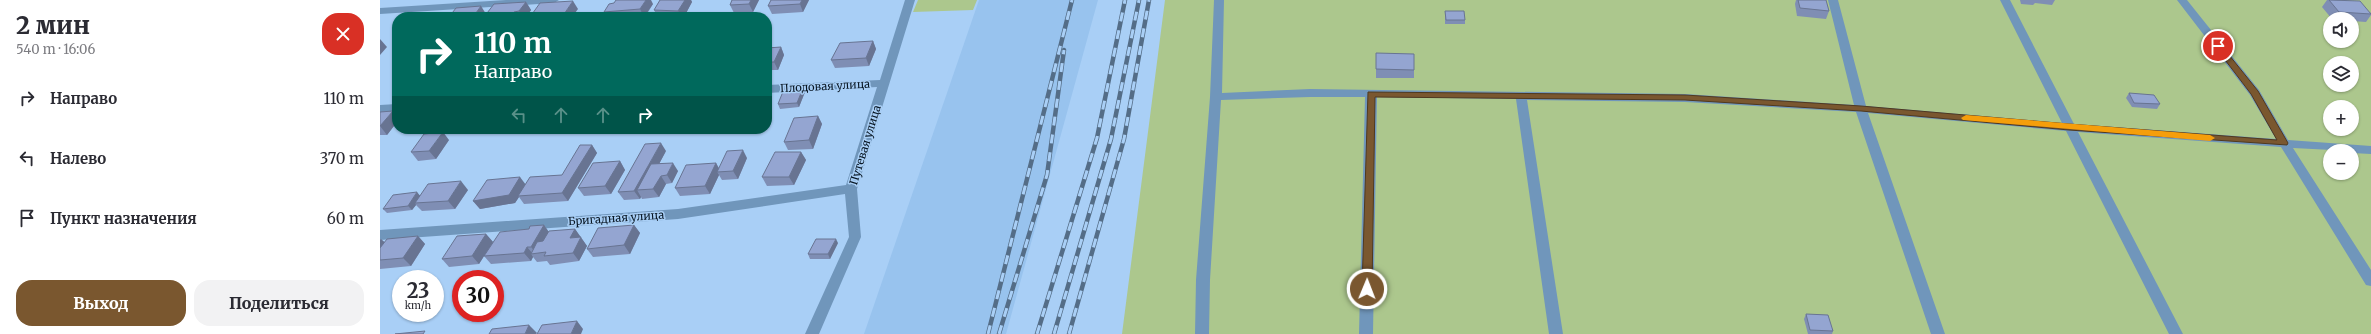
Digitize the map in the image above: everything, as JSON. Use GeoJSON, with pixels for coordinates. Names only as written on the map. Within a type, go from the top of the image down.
{"type":"FeatureCollection","features":[{"type":"Feature","properties":{"kind":"street"},"geometry":{"type":"LineString","coordinates":[[380,11],[554,0]]}},
{"type":"Feature","properties":{"kind":"street","name":"Путевая улица"},"geometry":{"type":"LineString","coordinates":[[812,334],[855,237],[851,189],[910,0]]}},
{"type":"Feature","properties":{"kind":"street"},"geometry":{"type":"LineString","coordinates":[[1202,334],[1203,280],[1216,96],[1218,0]]}},
{"type":"Feature","properties":{"kind":"street"},"geometry":{"type":"LineString","coordinates":[[1833,0],[1861,109],[1938,334]]}},
{"type":"Feature","properties":{"kind":"street"},"geometry":{"type":"LineString","coordinates":[[2004,0],[2176,334]]}},
{"type":"Feature","properties":{"kind":"street"},"geometry":{"type":"LineString","coordinates":[[2182,0],[2255,93],[2284,143],[2371,281]]}},
{"type":"Feature","properties":{"kind":"street","name":"Плодовая улица"},"geometry":{"type":"LineString","coordinates":[[772,89],[883,83]]}},
{"type":"Feature","properties":{"kind":"street"},"geometry":{"type":"LineString","coordinates":[[1216,96],[1371,94],[1685,98],[1861,109],[2069,127],[2371,150]]}},
{"type":"Feature","properties":{"kind":"street"},"geometry":{"type":"LineString","coordinates":[[1366,334],[1371,94]]}},
{"type":"Feature","properties":{"kind":"street"},"geometry":{"type":"LineString","coordinates":[[1521,95],[1556,334]]}},
{"type":"Feature","properties":{"kind":"street"},"geometry":{"type":"LineString","coordinates":[[380,109],[392,108]]}},
{"type":"Feature","properties":{"kind":"street","name":"Бригадная улица"},"geometry":{"type":"LineString","coordinates":[[380,235],[678,214],[851,189]]}},
{"type":"Feature","properties":{"kind":"shaded area"},"geometry":{"type":"Polygon","coordinates":[[[979,0],[1098,0],[1006,334],[864,334],[979,0]]]}},
{"type":"Feature","properties":{"kind":"green space"},"geometry":{"type":"Polygon","coordinates":[[[918,0],[977,0],[973,10],[913,12],[918,0]]]}},
{"type":"Feature","properties":{"kind":"green space"},"geometry":{"type":"Polygon","coordinates":[[[1165,0],[2371,0],[2371,334],[1122,334],[1165,0]]]}},
{"type":"Feature","properties":{"kind":"building"},"geometry":{"type":"Polygon","coordinates":[[[616,0],[646,0],[640,9],[604,12],[609,4],[614,3],[616,0]]]}},
{"type":"Feature","properties":{"kind":"building"},"geometry":{"type":"Polygon","coordinates":[[[660,0],[685,0],[678,11],[654,10],[660,0]]]}},
{"type":"Feature","properties":{"kind":"building"},"geometry":{"type":"Polygon","coordinates":[[[732,0],[751,0],[749,4],[730,5],[732,0]]]}},
{"type":"Feature","properties":{"kind":"building"},"geometry":{"type":"Polygon","coordinates":[[[771,0],[802,0],[800,4],[768,6],[771,0]]]}},
{"type":"Feature","properties":{"kind":"building"},"geometry":{"type":"Polygon","coordinates":[[[1798,0],[1826,0],[1829,11],[1800,8],[1798,0]]]}},
{"type":"Feature","properties":{"kind":"building"},"geometry":{"type":"Polygon","coordinates":[[[2329,0],[2360,1],[2371,14],[2359,13],[2359,12],[2339,12],[2329,0]]]}},
{"type":"Feature","properties":{"kind":"building"},"geometry":{"type":"Polygon","coordinates":[[[573,1],[565,12],[534,12],[540,3],[573,1]]]}},
{"type":"Feature","properties":{"kind":"building"},"geometry":{"type":"Polygon","coordinates":[[[526,2],[519,11],[488,12],[494,4],[526,2]]]}},
{"type":"Feature","properties":{"kind":"building"},"geometry":{"type":"Polygon","coordinates":[[[481,6],[477,12],[453,12],[456,8],[481,6]]]}},
{"type":"Feature","properties":{"kind":"building"},"geometry":{"type":"Polygon","coordinates":[[[1445,11],[1464,11],[1465,20],[1446,20],[1445,11]]]}},
{"type":"Feature","properties":{"kind":"building"},"geometry":{"type":"Polygon","coordinates":[[[873,41],[866,58],[831,60],[840,43],[873,41]]]}},
{"type":"Feature","properties":{"kind":"building"},"geometry":{"type":"Polygon","coordinates":[[[781,47],[774,62],[772,62],[772,48],[781,47]]]}},
{"type":"Feature","properties":{"kind":"building"},"geometry":{"type":"Polygon","coordinates":[[[1376,53],[1414,54],[1414,70],[1376,69],[1376,53]]]}},
{"type":"Feature","properties":{"kind":"building"},"geometry":{"type":"Polygon","coordinates":[[[803,88],[797,103],[778,104],[784,89],[803,88]]]}},
{"type":"Feature","properties":{"kind":"building"},"geometry":{"type":"Polygon","coordinates":[[[2129,93],[2154,95],[2160,104],[2134,103],[2129,93]]]}},
{"type":"Feature","properties":{"kind":"building"},"geometry":{"type":"Polygon","coordinates":[[[392,111],[380,126],[380,112],[392,111]]]}},
{"type":"Feature","properties":{"kind":"building"},"geometry":{"type":"Polygon","coordinates":[[[818,116],[809,140],[784,142],[794,118],[818,116]]]}},
{"type":"Feature","properties":{"kind":"building"},"geometry":{"type":"Polygon","coordinates":[[[424,134],[442,134],[429,151],[411,152],[424,134]]]}},
{"type":"Feature","properties":{"kind":"building"},"geometry":{"type":"Polygon","coordinates":[[[661,143],[634,191],[618,192],[645,144],[661,143]]]}},
{"type":"Feature","properties":{"kind":"building"},"geometry":{"type":"Polygon","coordinates":[[[580,145],[592,145],[562,193],[518,196],[530,177],[562,175],[580,145]]]}},
{"type":"Feature","properties":{"kind":"building"},"geometry":{"type":"Polygon","coordinates":[[[743,150],[733,171],[717,172],[727,151],[743,150]]]}},
{"type":"Feature","properties":{"kind":"building"},"geometry":{"type":"Polygon","coordinates":[[[775,152],[801,152],[789,177],[762,177],[775,152]]]}},
{"type":"Feature","properties":{"kind":"building"},"geometry":{"type":"Polygon","coordinates":[[[620,161],[605,186],[578,188],[593,163],[620,161]]]}},
{"type":"Feature","properties":{"kind":"building"},"geometry":{"type":"Polygon","coordinates":[[[673,163],[667,175],[661,176],[653,189],[637,190],[651,164],[673,163]]]}},
{"type":"Feature","properties":{"kind":"building"},"geometry":{"type":"Polygon","coordinates":[[[716,163],[705,186],[675,188],[686,165],[716,163]]]}},
{"type":"Feature","properties":{"kind":"building"},"geometry":{"type":"Polygon","coordinates":[[[520,177],[509,195],[473,201],[487,180],[520,177]]]}},
{"type":"Feature","properties":{"kind":"building"},"geometry":{"type":"Polygon","coordinates":[[[461,181],[448,201],[415,203],[428,184],[461,181]]]}},
{"type":"Feature","properties":{"kind":"building"},"geometry":{"type":"Polygon","coordinates":[[[417,192],[408,206],[383,209],[393,195],[417,192]]]}},
{"type":"Feature","properties":{"kind":"building"},"geometry":{"type":"Polygon","coordinates":[[[544,225],[531,247],[527,247],[524,253],[484,256],[500,232],[529,229],[530,226],[544,225]]]}},
{"type":"Feature","properties":{"kind":"building"},"geometry":{"type":"Polygon","coordinates":[[[634,225],[624,245],[587,249],[598,228],[634,225]]]}},
{"type":"Feature","properties":{"kind":"building"},"geometry":{"type":"Polygon","coordinates":[[[575,229],[570,238],[581,237],[573,253],[544,256],[546,252],[531,254],[537,242],[543,241],[549,231],[575,229]]]}},
{"type":"Feature","properties":{"kind":"building"},"geometry":{"type":"Polygon","coordinates":[[[486,234],[472,256],[442,259],[457,236],[486,234]]]}},
{"type":"Feature","properties":{"kind":"building"},"geometry":{"type":"Polygon","coordinates":[[[418,236],[403,258],[380,260],[380,248],[387,239],[418,236]]]}},
{"type":"Feature","properties":{"kind":"building"},"geometry":{"type":"Polygon","coordinates":[[[816,239],[836,239],[828,254],[808,254],[816,239]]]}},
{"type":"Feature","properties":{"kind":"building"},"geometry":{"type":"Polygon","coordinates":[[[1806,314],[1828,315],[1833,331],[1810,330],[1806,314]]]}},
{"type":"Feature","properties":{"kind":"building"},"geometry":{"type":"Polygon","coordinates":[[[577,321],[571,334],[537,334],[542,325],[577,321]]]}},
{"type":"Feature","properties":{"kind":"building"},"geometry":{"type":"Polygon","coordinates":[[[529,325],[525,334],[489,334],[492,329],[529,325]]]}},
{"type":"Feature","properties":{"kind":"building"},"geometry":{"type":"Polygon","coordinates":[[[425,331],[423,334],[395,334],[425,331]]]}},
{"type":"Feature","properties":{"kind":"railway"},"geometry":{"type":"LineString","coordinates":[[988,334],[1072,0]]}},
{"type":"Feature","properties":{"kind":"railway"},"geometry":{"type":"LineString","coordinates":[[1037,334],[1097,138],[1125,0]]}},
{"type":"Feature","properties":{"kind":"railway"},"geometry":{"type":"LineString","coordinates":[[1054,334],[1111,139],[1139,0]]}},
{"type":"Feature","properties":{"kind":"railway"},"geometry":{"type":"LineString","coordinates":[[1069,334],[1124,139],[1149,0]]}},
{"type":"Feature","properties":{"kind":"railway"},"geometry":{"type":"LineString","coordinates":[[999,334],[1047,175],[1064,50]]}},
{"type":"Feature","properties":{"kind":"slow traffic"},"geometry":{"type":"LineString","coordinates":[[1966,118],[2210,138]]}},
{"type":"Feature","properties":{"kind":"route"},"geometry":{"type":"LineString","coordinates":[[1367,289],[1371,94],[1488,94],[1685,98],[1861,109],[2069,127],[2284,143],[2255,93],[2218,46]]}}]}
